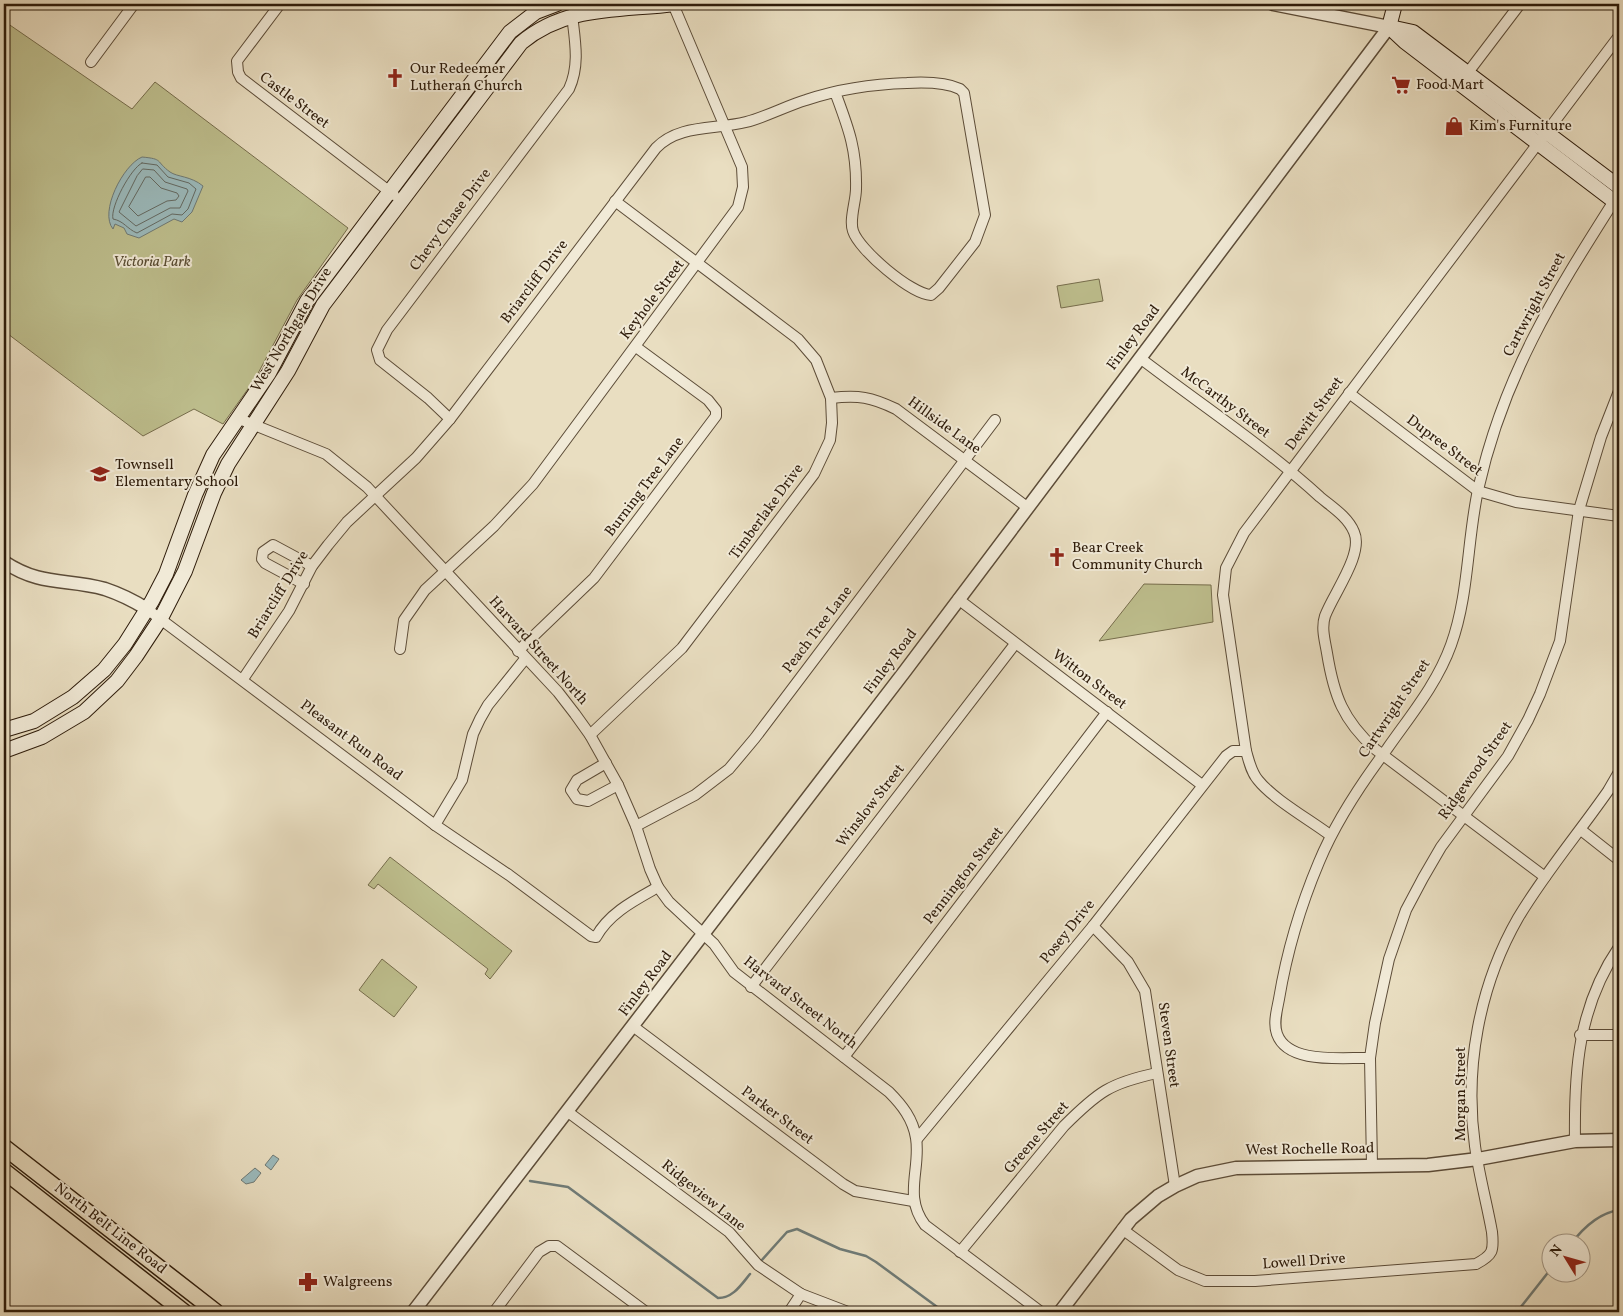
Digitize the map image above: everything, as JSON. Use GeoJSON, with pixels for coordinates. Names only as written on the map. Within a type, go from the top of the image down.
{"type":"FeatureCollection","features":[{"type":"Feature","properties":{"kind":"main road","name":"West Northgate Drive"},"geometry":{"type":"LineString","coordinates":[[4,730],[34,721],[73,697],[104,670],[125,644],[166,574],[195,495],[213,455],[269,373],[307,301],[510,32],[536,12],[557,4]]}},
{"type":"Feature","properties":{"kind":"main road","name":"West Northgate Drive"},"geometry":{"type":"LineString","coordinates":[[4,751],[42,737],[84,712],[117,681],[161,618],[195,548],[214,493],[252,425],[284,378],[329,296],[521,43],[556,20],[572,15],[673,4]]}},
{"type":"Feature","properties":{"kind":"main road"},"geometry":{"type":"LineString","coordinates":[[1395,4],[1389,27],[1413,32],[1464,78],[1542,138],[1617,201]]}},
{"type":"Feature","properties":{"kind":"main road"},"geometry":{"type":"LineString","coordinates":[[487,60],[500,69]]}},
{"type":"Feature","properties":{"kind":"main road"},"geometry":{"type":"LineString","coordinates":[[1542,138],[1619,187]]}},
{"type":"Feature","properties":{"kind":"main road"},"geometry":{"type":"LineString","coordinates":[[73,697],[84,712]]}},
{"type":"Feature","properties":{"kind":"main road","name":"North Belt Line Road"},"geometry":{"type":"LineString","coordinates":[[4,1147],[216,1312]]}},
{"type":"Feature","properties":{"kind":"main road","name":"North Belt Line Road"},"geometry":{"type":"LineString","coordinates":[[4,1171],[184,1312]]}},
{"type":"Feature","properties":{"kind":"main road"},"geometry":{"type":"LineString","coordinates":[[165,1297],[176,1281]]}},
{"type":"Feature","properties":{"kind":"street"},"geometry":{"type":"LineString","coordinates":[[91,62],[134,4]]}},
{"type":"Feature","properties":{"kind":"street","name":"Castle Street"},"geometry":{"type":"LineString","coordinates":[[280,4],[238,61],[238,72],[241,78],[401,200]]}},
{"type":"Feature","properties":{"kind":"street","name":"Keyhole Street"},"geometry":{"type":"LineString","coordinates":[[400,649],[404,620],[425,590],[494,526],[533,484],[733,217],[742,197],[744,177],[742,168],[673,4]]}},
{"type":"Feature","properties":{"kind":"street"},"geometry":{"type":"LineString","coordinates":[[1273,4],[1389,27]]}},
{"type":"Feature","properties":{"kind":"street"},"geometry":{"type":"LineString","coordinates":[[1464,78],[1520,4]]}},
{"type":"Feature","properties":{"kind":"street","name":"Chevy Chase Drive"},"geometry":{"type":"LineString","coordinates":[[450,419],[428,398],[385,366],[377,355],[377,350],[386,330],[569,89],[577,60],[572,15]]}},
{"type":"Feature","properties":{"kind":"street","name":"Finley Road"},"geometry":{"type":"LineString","coordinates":[[413,1312],[704,935],[1389,27]]}},
{"type":"Feature","properties":{"kind":"street","name":"Dewitt Street"},"geometry":{"type":"LineString","coordinates":[[1330,835],[1258,781],[1251,770],[1246,751],[1223,596],[1224,582],[1231,556],[1244,534],[1349,393],[1619,36]]}},
{"type":"Feature","properties":{"kind":"street","name":"Briarcliff Drive"},"geometry":{"type":"LineString","coordinates":[[243,679],[289,611],[312,566],[347,522],[416,458],[450,419],[615,201],[664,141],[682,133],[745,122],[835,92],[877,84],[924,82],[960,89],[964,93],[985,215],[975,242],[931,295],[915,291],[864,250],[852,230],[856,188],[854,144],[835,92]]}},
{"type":"Feature","properties":{"kind":"street","name":"Timberlake Drive"},"geometry":{"type":"LineString","coordinates":[[590,736],[682,648],[814,474],[830,440],[832,398],[816,360],[798,339],[615,201]]}},
{"type":"Feature","properties":{"kind":"street","name":"Cartwright Street"},"geometry":{"type":"LineString","coordinates":[[1370,1058],[1302,1056],[1291,1051],[1277,1034],[1275,1020],[1285,960],[1303,900],[1330,835],[1360,786],[1438,675],[1451,646],[1462,608],[1478,491],[1495,426],[1529,342],[1568,272],[1617,201]]}},
{"type":"Feature","properties":{"kind":"street","name":"Burning Tree Lane"},"geometry":{"type":"LineString","coordinates":[[518,650],[594,578],[716,416],[716,410],[708,400],[636,347]]}},
{"type":"Feature","properties":{"kind":"street","name":"McCarthy Street"},"geometry":{"type":"LineString","coordinates":[[1140,358],[1292,471],[1346,520],[1356,539],[1354,554],[1325,618],[1324,637],[1332,683],[1346,718],[1359,734],[1382,754],[1545,877]]}},
{"type":"Feature","properties":{"kind":"street","name":"Ridgewood Street"},"geometry":{"type":"LineString","coordinates":[[1372,1165],[1370,1058],[1382,984],[1403,918],[1432,862],[1508,756],[1528,720],[1560,641],[1579,510],[1601,437],[1619,391]]}},
{"type":"Feature","properties":{"kind":"street","name":"Dupree Street"},"geometry":{"type":"LineString","coordinates":[[1349,393],[1478,491],[1516,502],[1619,516]]}},
{"type":"Feature","properties":{"kind":"street","name":"Hillside Lane"},"geometry":{"type":"LineString","coordinates":[[832,398],[854,395],[872,398],[896,409],[1027,507]]}},
{"type":"Feature","properties":{"kind":"street","name":"Harvard Street North"},"geometry":{"type":"LineString","coordinates":[[237,418],[326,454],[349,470],[558,692],[590,736],[618,785],[636,826],[658,887],[681,915],[714,944],[734,972],[889,1092],[901,1104],[910,1119],[916,1140],[913,1201],[919,1217],[925,1225],[1041,1312]]}},
{"type":"Feature","properties":{"kind":"street","name":"Peach Tree Lane"},"geometry":{"type":"LineString","coordinates":[[636,826],[694,796],[729,769],[755,738],[995,420]]}},
{"type":"Feature","properties":{"kind":"street"},"geometry":{"type":"LineString","coordinates":[[304,584],[265,563],[262,559],[263,552],[273,545],[312,566]]}},
{"type":"Feature","properties":{"kind":"street","name":"Pleasant Run Road"},"geometry":{"type":"LineString","coordinates":[[4,562],[22,572],[44,580],[104,589],[133,600],[161,618],[243,679],[435,825],[509,875],[590,936],[596,937],[607,921],[633,900],[658,887]]}},
{"type":"Feature","properties":{"kind":"street","name":"Witton Street"},"geometry":{"type":"LineString","coordinates":[[958,599],[1202,785]]}},
{"type":"Feature","properties":{"kind":"street","name":"Winslow Street"},"geometry":{"type":"LineString","coordinates":[[751,987],[1015,644]]}},
{"type":"Feature","properties":{"kind":"street"},"geometry":{"type":"LineString","coordinates":[[435,825],[462,780],[474,734],[488,705],[525,658]]}},
{"type":"Feature","properties":{"kind":"street","name":"Pennington Street"},"geometry":{"type":"LineString","coordinates":[[844,1057],[1107,712]]}},
{"type":"Feature","properties":{"kind":"street","name":"Posey Drive"},"geometry":{"type":"LineString","coordinates":[[916,1140],[1093,926],[1226,756],[1233,751],[1246,751]]}},
{"type":"Feature","properties":{"kind":"street"},"geometry":{"type":"LineString","coordinates":[[606,762],[577,780],[571,790],[577,799],[588,801],[618,785]]}},
{"type":"Feature","properties":{"kind":"street","name":"Morgan Street"},"geometry":{"type":"LineString","coordinates":[[1493,1245],[1475,1146],[1473,1076],[1475,1043],[1482,1010],[1506,941],[1526,904],[1581,830],[1619,772]]}},
{"type":"Feature","properties":{"kind":"street"},"geometry":{"type":"LineString","coordinates":[[1581,830],[1619,860]]}},
{"type":"Feature","properties":{"kind":"street","name":"Steven Street"},"geometry":{"type":"LineString","coordinates":[[1093,926],[1128,962],[1145,991],[1175,1186]]}},
{"type":"Feature","properties":{"kind":"street"},"geometry":{"type":"LineString","coordinates":[[1575,1141],[1574,1099],[1580,1035],[1602,978],[1619,947]]}},
{"type":"Feature","properties":{"kind":"street","name":"Parker Street"},"geometry":{"type":"LineString","coordinates":[[634,1027],[843,1184],[855,1191],[913,1201]]}},
{"type":"Feature","properties":{"kind":"street"},"geometry":{"type":"LineString","coordinates":[[1580,1035],[1619,1035]]}},
{"type":"Feature","properties":{"kind":"street","name":"Greene Street"},"geometry":{"type":"LineString","coordinates":[[960,1252],[1064,1126],[1079,1111],[1099,1093],[1119,1082],[1157,1073]]}},
{"type":"Feature","properties":{"kind":"street","name":"Ridgeview Lane"},"geometry":{"type":"LineString","coordinates":[[568,1112],[729,1232],[758,1265],[801,1294],[848,1312]]}},
{"type":"Feature","properties":{"kind":"street","name":"West Rochelle Road"},"geometry":{"type":"LineString","coordinates":[[1060,1312],[1122,1229],[1142,1209],[1175,1186],[1197,1176],[1236,1168],[1428,1165],[1478,1159],[1575,1141],[1619,1140]]}},
{"type":"Feature","properties":{"kind":"street","name":"Lowell Drive"},"geometry":{"type":"LineString","coordinates":[[1122,1229],[1184,1274],[1205,1281],[1219,1282],[1476,1264],[1488,1258],[1493,1245]]}},
{"type":"Feature","properties":{"kind":"street"},"geometry":{"type":"LineString","coordinates":[[494,1312],[539,1252],[549,1246],[557,1246],[633,1308],[646,1312]]}},
{"type":"Feature","properties":{"kind":"street"},"geometry":{"type":"LineString","coordinates":[[789,1312],[801,1294]]}},
{"type":"Feature","properties":{"kind":"green space","name":"Victoria Park"},"geometry":{"type":"Polygon","coordinates":[[[4,21],[132,109],[155,82],[348,228],[297,300],[255,379],[223,424],[194,409],[143,436],[4,331],[4,21]]]}},
{"type":"Feature","properties":{"kind":"green space"},"geometry":{"type":"Polygon","coordinates":[[[1099,279],[1103,301],[1061,308],[1057,286],[1099,279]]]}},
{"type":"Feature","properties":{"kind":"green space"},"geometry":{"type":"Polygon","coordinates":[[[1144,584],[1211,585],[1213,622],[1099,641],[1144,584]]]}},
{"type":"Feature","properties":{"kind":"green space"},"geometry":{"type":"Polygon","coordinates":[[[390,857],[512,951],[490,979],[485,974],[488,969],[378,884],[374,889],[368,885],[390,857]]]}},
{"type":"Feature","properties":{"kind":"green space"},"geometry":{"type":"Polygon","coordinates":[[[382,959],[417,987],[394,1017],[359,990],[382,959]]]}},
{"type":"Feature","properties":{"kind":"water"},"geometry":{"type":"Polygon","coordinates":[[[142,157],[157,160],[170,172],[194,180],[203,186],[192,212],[182,222],[174,219],[139,238],[127,234],[124,228],[115,224],[113,229],[109,221],[109,212],[115,190],[127,169],[142,157]]]}},
{"type":"Feature","properties":{"kind":"water"},"geometry":{"type":"Polygon","coordinates":[[[273,1155],[279,1159],[271,1170],[265,1165],[273,1155]]]}},
{"type":"Feature","properties":{"kind":"water"},"geometry":{"type":"Polygon","coordinates":[[[255,1168],[261,1173],[254,1182],[246,1184],[241,1180],[255,1168]]]}},
{"type":"Feature","properties":{"kind":"waterway"},"geometry":{"type":"LineString","coordinates":[[530,1181],[568,1187],[718,1298],[728,1296],[750,1274]]}},
{"type":"Feature","properties":{"kind":"waterway"},"geometry":{"type":"LineString","coordinates":[[1579,1234],[1598,1218],[1619,1210]]}},
{"type":"Feature","properties":{"kind":"waterway"},"geometry":{"type":"LineString","coordinates":[[761,1261],[787,1232],[797,1229],[840,1249],[866,1256],[944,1312]]}},
{"type":"Feature","properties":{"kind":"waterway"},"geometry":{"type":"LineString","coordinates":[[1513,1312],[1520,1308],[1540,1283]]}},
{"type":"Feature","properties":{"kind":"place","name":"Our Redeemer Lutheran Church"},"geometry":{"type":"Point","coordinates":[395,78]}},
{"type":"Feature","properties":{"kind":"place","name":"Food Mart"},"geometry":{"type":"Point","coordinates":[1401,85]}},
{"type":"Feature","properties":{"kind":"place","name":"Kim's Furniture"},"geometry":{"type":"Point","coordinates":[1454,126]}},
{"type":"Feature","properties":{"kind":"place","name":"Townsell Elementary School"},"geometry":{"type":"Point","coordinates":[100,474]}},
{"type":"Feature","properties":{"kind":"place","name":"Bear Creek Community Church"},"geometry":{"type":"Point","coordinates":[1057,557]}},
{"type":"Feature","properties":{"kind":"place","name":"Walgreens"},"geometry":{"type":"Point","coordinates":[308,1282]}}]}
